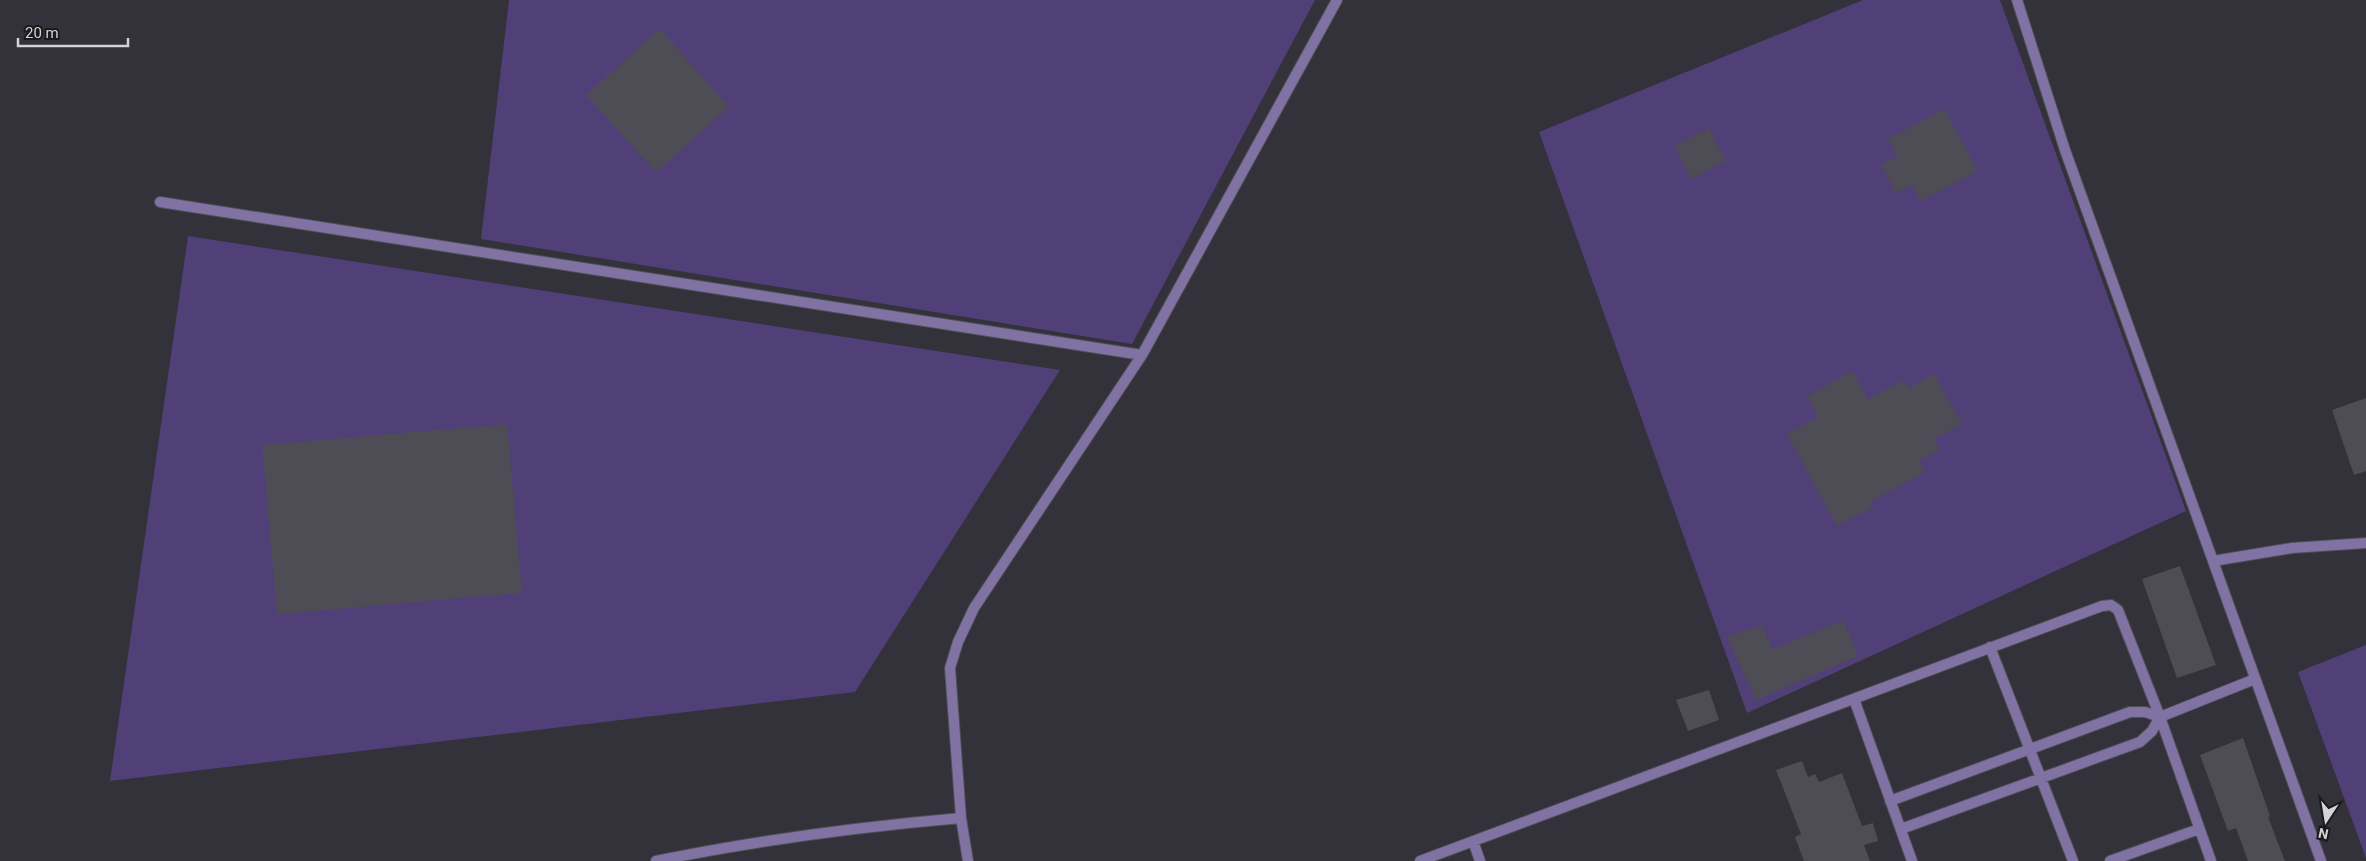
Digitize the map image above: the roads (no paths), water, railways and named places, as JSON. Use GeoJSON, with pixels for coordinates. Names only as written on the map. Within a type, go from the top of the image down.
{"type":"FeatureCollection","features":[{"type":"Feature","properties":{"kind":"street"},"geometry":{"type":"LineString","coordinates":[[968,861],[961,818],[950,668],[958,642],[974,608],[1142,355],[1337,0]]}},
{"type":"Feature","properties":{"kind":"street"},"geometry":{"type":"LineString","coordinates":[[2017,0],[2065,150],[2321,861]]}},
{"type":"Feature","properties":{"kind":"street"},"geometry":{"type":"LineString","coordinates":[[160,202],[1142,355]]}},
{"type":"Feature","properties":{"kind":"street"},"geometry":{"type":"LineString","coordinates":[[2213,561],[2292,548],[2366,543]]}},
{"type":"Feature","properties":{"kind":"street"},"geometry":{"type":"LineString","coordinates":[[1420,861],[1990,647],[2102,606],[2111,605],[2118,610],[2160,717],[2211,861]]}},
{"type":"Feature","properties":{"kind":"street"},"geometry":{"type":"LineString","coordinates":[[1990,647],[2072,861]]}},
{"type":"Feature","properties":{"kind":"street"},"geometry":{"type":"LineString","coordinates":[[1901,829],[2140,742],[2152,731],[2160,717],[2255,678]]}},
{"type":"Feature","properties":{"kind":"street"},"geometry":{"type":"LineString","coordinates":[[1854,698],[1912,861]]}},
{"type":"Feature","properties":{"kind":"street"},"geometry":{"type":"LineString","coordinates":[[1890,801],[2130,712],[2145,712],[2160,717]]}},
{"type":"Feature","properties":{"kind":"street"},"geometry":{"type":"LineString","coordinates":[[656,861],[711,850],[856,827],[961,818]]}},
{"type":"Feature","properties":{"kind":"street"},"geometry":{"type":"LineString","coordinates":[[2110,861],[2199,829]]}},
{"type":"Feature","properties":{"kind":"street"},"geometry":{"type":"LineString","coordinates":[[1473,841],[1480,861]]}}]}
